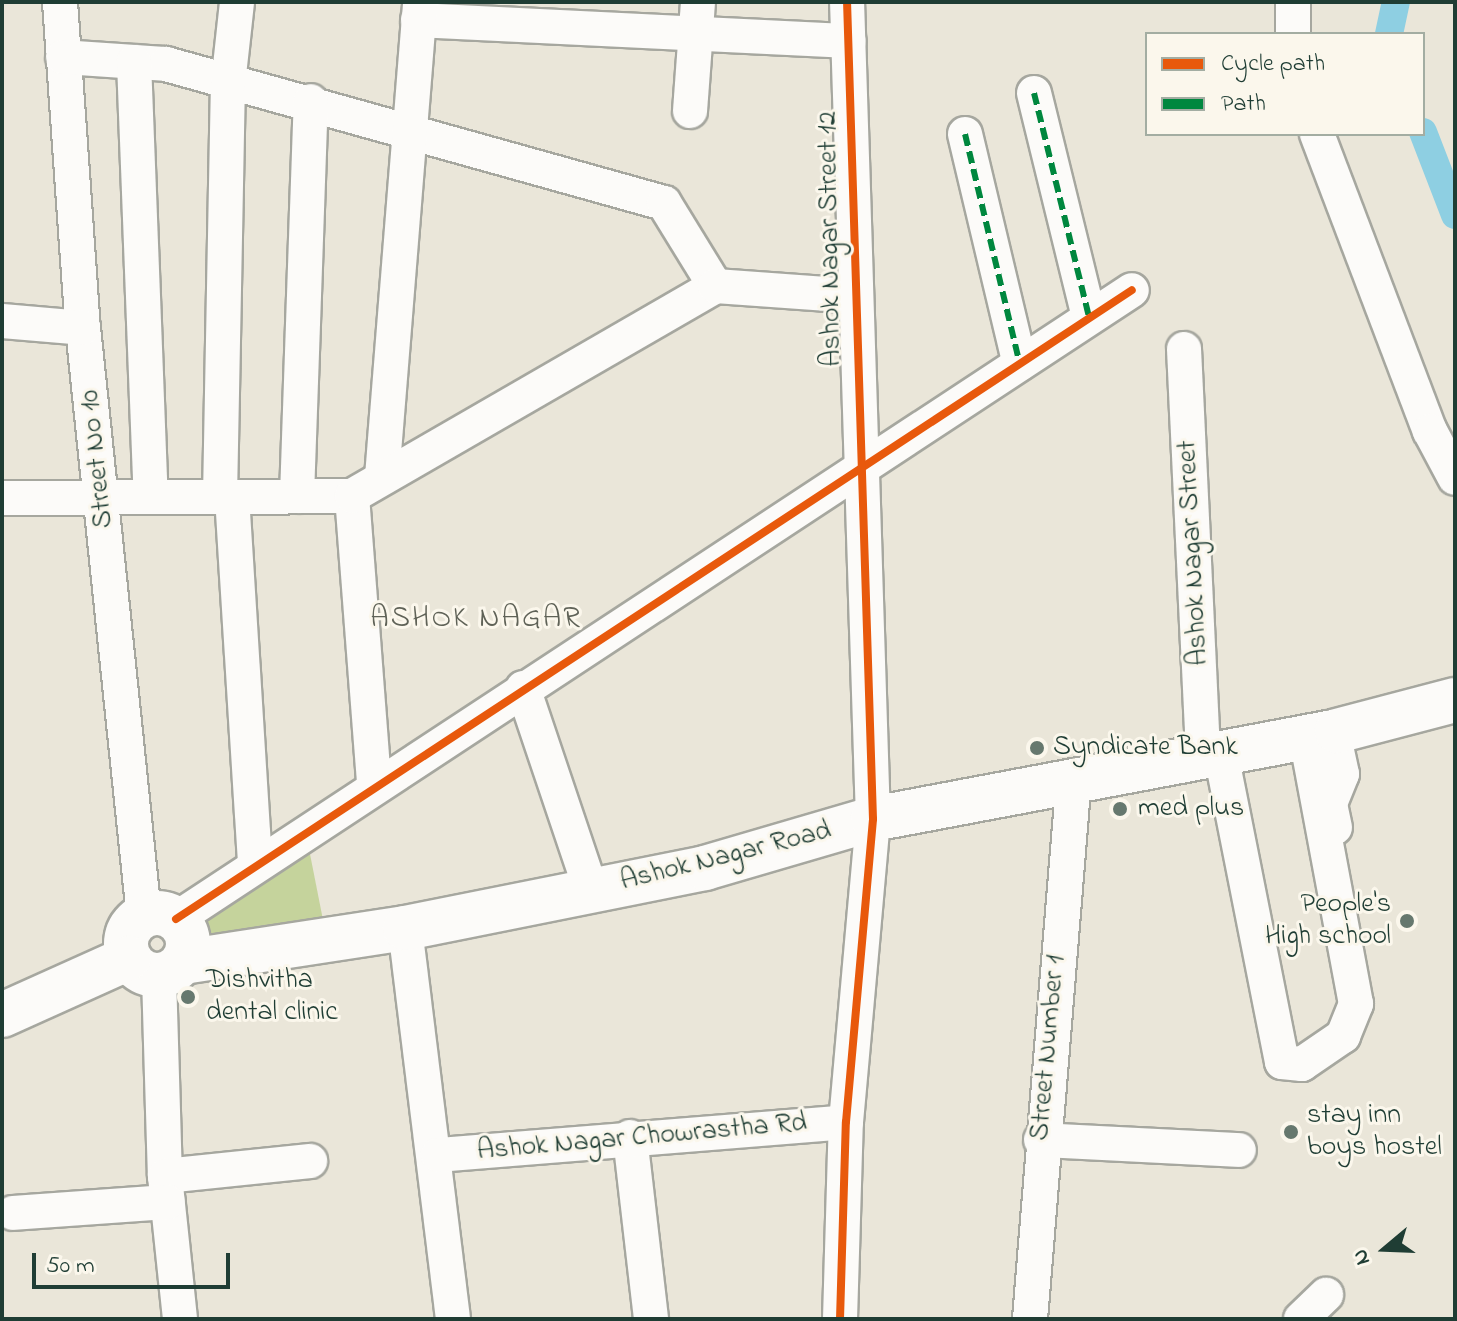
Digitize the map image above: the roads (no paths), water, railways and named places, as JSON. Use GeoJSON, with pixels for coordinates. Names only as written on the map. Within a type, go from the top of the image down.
{"type":"FeatureCollection","features":[{"type":"Feature","properties":{"kind":"main road","name":"Ashok Nagar Road"},"geometry":{"type":"LineString","coordinates":[[2,1015],[157,965],[405,928],[705,868],[873,819],[1074,777],[1212,756],[1319,734],[1455,700]]}},
{"type":"Feature","properties":{"kind":"main road"},"geometry":{"type":"LineString","coordinates":[[160,917],[188,947],[157,965],[126,938],[160,917]]}},
{"type":"Feature","properties":{"kind":"street","name":"Street No 10"},"geometry":{"type":"LineString","coordinates":[[60,2],[83,328],[102,498],[160,917]]}},
{"type":"Feature","properties":{"kind":"street"},"geometry":{"type":"LineString","coordinates":[[237,2],[228,84],[226,497],[255,862]]}},
{"type":"Feature","properties":{"kind":"street","name":"Ashok Nagar Street 12"},"geometry":{"type":"LineString","coordinates":[[840,1319],[846,1122],[873,819],[858,475],[847,2]]}},
{"type":"Feature","properties":{"kind":"street"},"geometry":{"type":"LineString","coordinates":[[1293,2],[1293,32]]}},
{"type":"Feature","properties":{"kind":"street"},"geometry":{"type":"LineString","coordinates":[[382,477],[406,126],[419,11],[697,18],[848,41]]}},
{"type":"Feature","properties":{"kind":"street"},"geometry":{"type":"LineString","coordinates":[[690,111],[697,18]]}},
{"type":"Feature","properties":{"kind":"street"},"geometry":{"type":"LineString","coordinates":[[63,57],[134,62],[311,101],[664,203],[715,286]]}},
{"type":"Feature","properties":{"kind":"street"},"geometry":{"type":"LineString","coordinates":[[134,62],[151,497]]}},
{"type":"Feature","properties":{"kind":"street"},"geometry":{"type":"LineString","coordinates":[[1034,93],[1089,317]]}},
{"type":"Feature","properties":{"kind":"street"},"geometry":{"type":"LineString","coordinates":[[297,496],[311,101]]}},
{"type":"Feature","properties":{"kind":"street"},"geometry":{"type":"LineString","coordinates":[[965,134],[1020,364]]}},
{"type":"Feature","properties":{"kind":"street"},"geometry":{"type":"LineString","coordinates":[[1318,136],[1430,431],[1455,478]]}},
{"type":"Feature","properties":{"kind":"street"},"geometry":{"type":"LineString","coordinates":[[2,498],[352,496],[715,286],[854,296]]}},
{"type":"Feature","properties":{"kind":"street"},"geometry":{"type":"LineString","coordinates":[[160,917],[255,862],[858,475],[1132,290]]}},
{"type":"Feature","properties":{"kind":"street"},"geometry":{"type":"LineString","coordinates":[[2,321],[83,328]]}},
{"type":"Feature","properties":{"kind":"street","name":"Ashok Nagar Street"},"geometry":{"type":"LineString","coordinates":[[1184,349],[1212,756],[1282,1062],[1302,1064],[1343,1036],[1356,1004],[1319,734]]}},
{"type":"Feature","properties":{"kind":"street"},"geometry":{"type":"LineString","coordinates":[[352,496],[374,784]]}},
{"type":"Feature","properties":{"kind":"street"},"geometry":{"type":"LineString","coordinates":[[523,688],[591,890]]}},
{"type":"Feature","properties":{"kind":"street"},"geometry":{"type":"LineString","coordinates":[[1319,734],[1342,774],[1330,804],[1371,1000]]}},
{"type":"Feature","properties":{"kind":"street","name":"Street Number 1"},"geometry":{"type":"LineString","coordinates":[[1030,1319],[1041,1140],[1074,777]]}},
{"type":"Feature","properties":{"kind":"street"},"geometry":{"type":"LineString","coordinates":[[405,928],[438,1155],[453,1319]]}},
{"type":"Feature","properties":{"kind":"street"},"geometry":{"type":"LineString","coordinates":[[157,965],[166,1189],[180,1319]]}},
{"type":"Feature","properties":{"kind":"street","name":"Ashok Nagar Chowrastha Rd"},"geometry":{"type":"LineString","coordinates":[[438,1155],[630,1137],[846,1122]]}},
{"type":"Feature","properties":{"kind":"street"},"geometry":{"type":"LineString","coordinates":[[630,1137],[651,1319]]}},
{"type":"Feature","properties":{"kind":"street"},"geometry":{"type":"LineString","coordinates":[[1041,1140],[1239,1150]]}},
{"type":"Feature","properties":{"kind":"street"},"geometry":{"type":"LineString","coordinates":[[13,1213],[166,1189],[310,1161]]}},
{"type":"Feature","properties":{"kind":"street"},"geometry":{"type":"LineString","coordinates":[[1301,1319],[1326,1295]]}},
{"type":"Feature","properties":{"kind":"waterway"},"geometry":{"type":"LineString","coordinates":[[1389,32],[1396,2]]}},
{"type":"Feature","properties":{"kind":"waterway"},"geometry":{"type":"LineString","coordinates":[[1425,136],[1455,215]]}},
{"type":"Feature","properties":{"kind":"place","name":"Syndicate Bank"},"geometry":{"type":"Point","coordinates":[1037,748]}},
{"type":"Feature","properties":{"kind":"place","name":"med plus"},"geometry":{"type":"Point","coordinates":[1120,809]}},
{"type":"Feature","properties":{"kind":"place","name":"People's High school"},"geometry":{"type":"Point","coordinates":[1407,921]}},
{"type":"Feature","properties":{"kind":"place","name":"Dishvitha dental clinic"},"geometry":{"type":"Point","coordinates":[188,997]}},
{"type":"Feature","properties":{"kind":"place","name":"stay inn boys hostel"},"geometry":{"type":"Point","coordinates":[1291,1132]}},
{"type":"Feature","properties":{"kind":"district","name":"ASHOK NAGAR"},"geometry":{"type":"Point","coordinates":[476,619]}}]}
